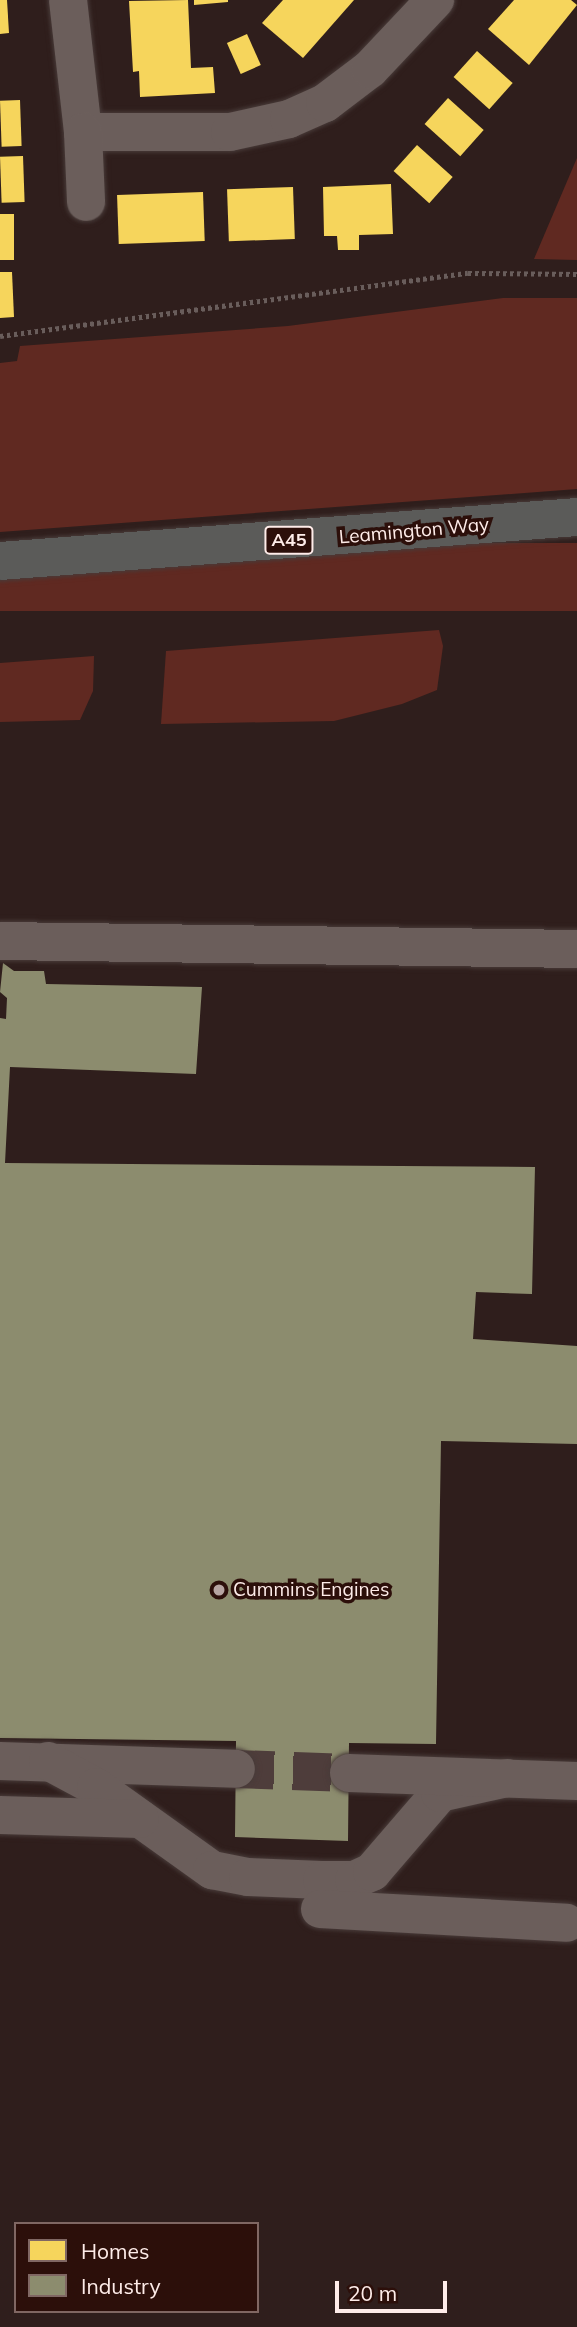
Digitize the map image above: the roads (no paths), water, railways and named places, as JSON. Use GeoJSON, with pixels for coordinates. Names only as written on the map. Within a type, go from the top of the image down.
{"type":"FeatureCollection","features":[{"type":"Feature","properties":{"kind":"highway","name":"Leamington Way"},"geometry":{"type":"LineString","coordinates":[[0,561],[577,517]]}},
{"type":"Feature","properties":{"kind":"street"},"geometry":{"type":"LineString","coordinates":[[68,0],[83,132],[86,202]]}},
{"type":"Feature","properties":{"kind":"street"},"geometry":{"type":"LineString","coordinates":[[83,132],[230,132],[289,119],[326,103],[370,69],[435,0]]}},
{"type":"Feature","properties":{"kind":"street"},"geometry":{"type":"LineString","coordinates":[[0,941],[577,949]]}},
{"type":"Feature","properties":{"kind":"street"},"geometry":{"type":"LineString","coordinates":[[0,1761],[236,1769]]}},
{"type":"Feature","properties":{"kind":"street"},"geometry":{"type":"LineString","coordinates":[[48,1762],[140,1818],[212,1870],[248,1877],[320,1909],[567,1923]]}},
{"type":"Feature","properties":{"kind":"street"},"geometry":{"type":"LineString","coordinates":[[140,1818],[183,1767]]}},
{"type":"Feature","properties":{"kind":"street"},"geometry":{"type":"LineString","coordinates":[[349,1773],[577,1781]]}},
{"type":"Feature","properties":{"kind":"street"},"geometry":{"type":"LineString","coordinates":[[320,1909],[354,1880],[372,1872],[419,1812],[440,1793],[507,1778]]}},
{"type":"Feature","properties":{"kind":"street"},"geometry":{"type":"LineString","coordinates":[[0,1815],[140,1818]]}},
{"type":"Feature","properties":{"kind":"tunnel"},"geometry":{"type":"LineString","coordinates":[[236,1769],[349,1773]]}},
{"type":"Feature","properties":{"kind":"place","name":"Cummins Engines"},"geometry":{"type":"Point","coordinates":[219,1590]}}]}
